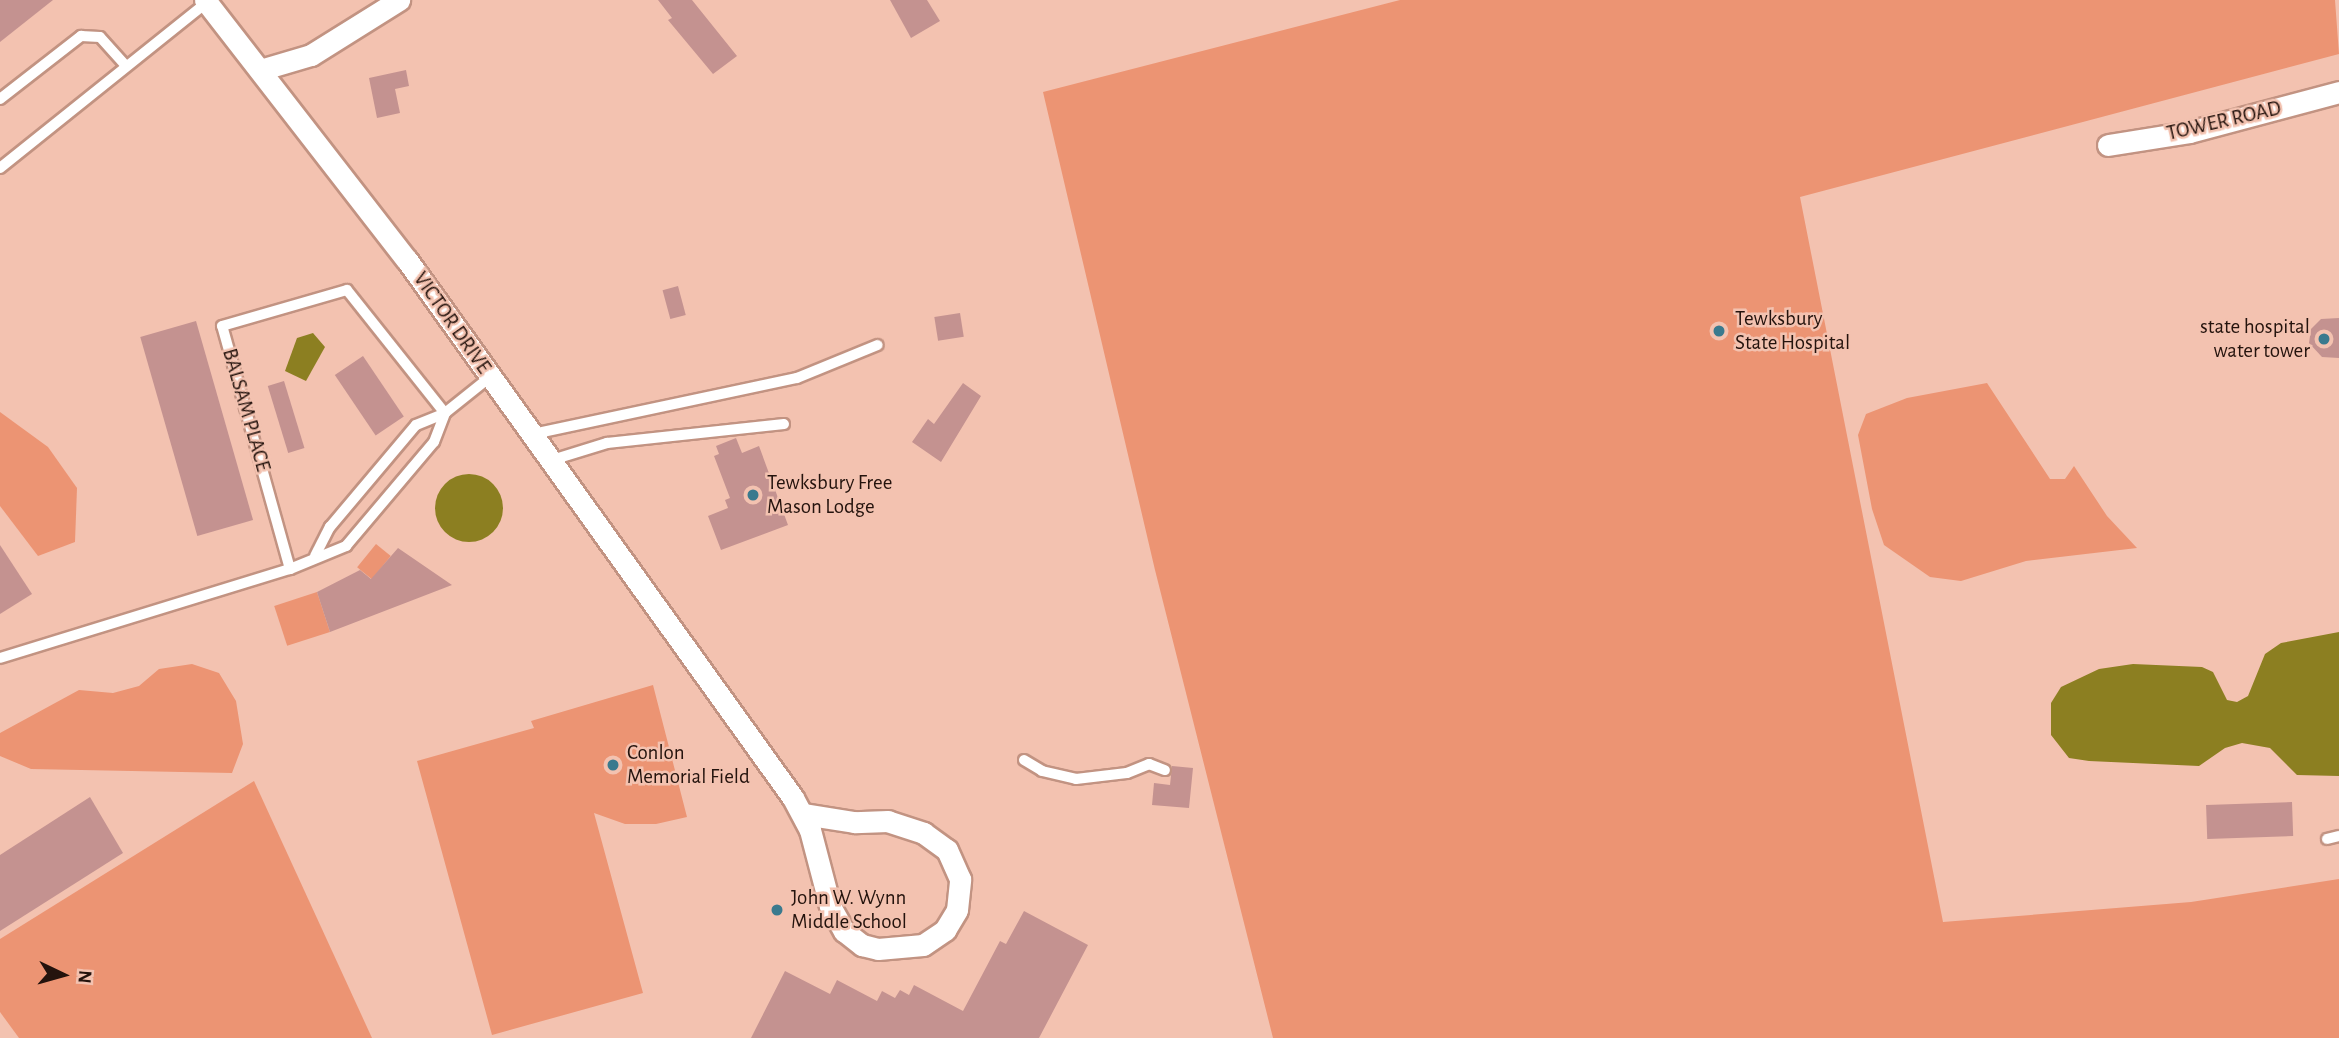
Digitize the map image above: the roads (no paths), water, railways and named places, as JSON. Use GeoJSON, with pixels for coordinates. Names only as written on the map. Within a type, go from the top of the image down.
{"type":"FeatureCollection","features":[{"type":"Feature","properties":{"kind":"street"},"geometry":{"type":"LineString","coordinates":[[260,69],[321,51],[399,0]]}},
{"type":"Feature","properties":{"kind":"street","name":"VICTOR DRIVE"},"geometry":{"type":"LineString","coordinates":[[206,1],[344,174],[690,652],[803,814],[830,906],[844,931],[862,945],[878,949],[923,945],[945,930],[957,910],[960,879],[947,850],[924,833],[888,821],[854,822],[803,814]]}},
{"type":"Feature","properties":{"kind":"street","name":"TOWER ROAD"},"geometry":{"type":"LineString","coordinates":[[2108,145],[2189,132],[2339,92]]}},
{"type":"Feature","properties":{"kind":"lane"},"geometry":{"type":"LineString","coordinates":[[0,167],[206,1]]}},
{"type":"Feature","properties":{"kind":"lane"},"geometry":{"type":"LineString","coordinates":[[0,99],[80,36],[100,37],[127,66]]}},
{"type":"Feature","properties":{"kind":"lane","name":"BALSAM PLACE"},"geometry":{"type":"LineString","coordinates":[[290,569],[222,326],[347,290],[445,413]]}},
{"type":"Feature","properties":{"kind":"lane"},"geometry":{"type":"LineString","coordinates":[[533,434],[797,378],[878,345]]}},
{"type":"Feature","properties":{"kind":"lane"},"geometry":{"type":"LineString","coordinates":[[315,556],[330,527],[416,425],[445,413],[490,377]]}},
{"type":"Feature","properties":{"kind":"lane"},"geometry":{"type":"LineString","coordinates":[[0,658],[290,569],[315,556],[346,546],[434,442],[445,413]]}},
{"type":"Feature","properties":{"kind":"lane"},"geometry":{"type":"LineString","coordinates":[[552,460],[607,443],[784,424]]}},
{"type":"Feature","properties":{"kind":"lane"},"geometry":{"type":"LineString","coordinates":[[1024,760],[1042,771],[1076,779],[1127,773],[1149,764],[1165,770]]}},
{"type":"Feature","properties":{"kind":"lane"},"geometry":{"type":"LineString","coordinates":[[2328,839],[2339,836]]}},
{"type":"Feature","properties":{"kind":"place","name":"Tewksbury State Hospital"},"geometry":{"type":"Point","coordinates":[1719,331]}},
{"type":"Feature","properties":{"kind":"place","name":"state hospital water tower"},"geometry":{"type":"Point","coordinates":[2324,339]}},
{"type":"Feature","properties":{"kind":"place","name":"Tewksbury Free Mason Lodge"},"geometry":{"type":"Point","coordinates":[753,495]}},
{"type":"Feature","properties":{"kind":"place","name":"Conlon Memorial Field"},"geometry":{"type":"Point","coordinates":[613,765]}},
{"type":"Feature","properties":{"kind":"place","name":"John W. Wynn Middle School"},"geometry":{"type":"Point","coordinates":[777,910]}}]}
